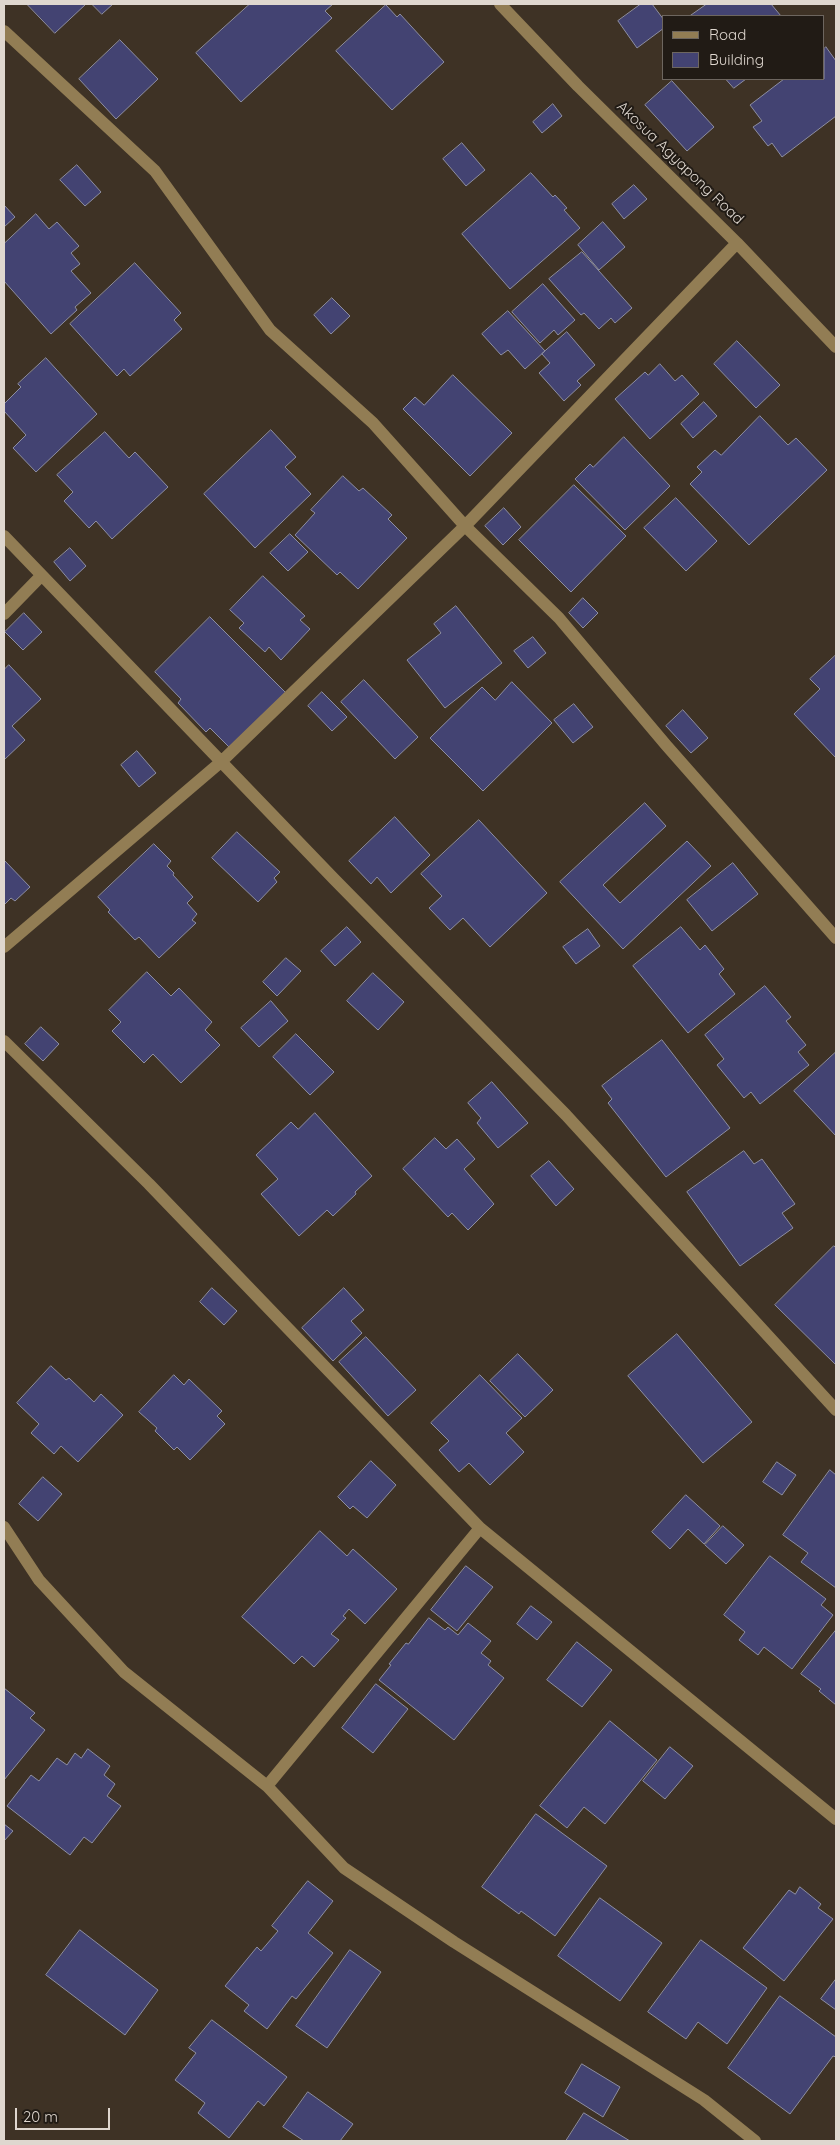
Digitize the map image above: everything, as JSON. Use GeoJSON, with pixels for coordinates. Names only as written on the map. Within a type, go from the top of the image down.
{"type":"FeatureCollection","features":[{"type":"Feature","properties":{"kind":"street","name":"Akosua Agyapong Road"},"geometry":{"type":"LineString","coordinates":[[500,4],[578,86],[737,243],[836,347]]}},
{"type":"Feature","properties":{"kind":"street"},"geometry":{"type":"LineString","coordinates":[[4,31],[155,171],[270,330],[373,423],[465,526],[559,618],[666,745],[836,938]]}},
{"type":"Feature","properties":{"kind":"street"},"geometry":{"type":"LineString","coordinates":[[4,947],[222,761],[465,526],[737,243]]}},
{"type":"Feature","properties":{"kind":"street"},"geometry":{"type":"LineString","coordinates":[[4,536],[334,879],[566,1115],[836,1410]]}},
{"type":"Feature","properties":{"kind":"street"},"geometry":{"type":"LineString","coordinates":[[4,614],[41,576]]}},
{"type":"Feature","properties":{"kind":"street"},"geometry":{"type":"LineString","coordinates":[[4,1041],[149,1184],[480,1528],[836,1819]]}},
{"type":"Feature","properties":{"kind":"street"},"geometry":{"type":"LineString","coordinates":[[4,1527],[38,1580],[124,1672],[267,1786],[344,1868],[454,1942],[704,2100],[755,2141]]}},
{"type":"Feature","properties":{"kind":"street"},"geometry":{"type":"LineString","coordinates":[[267,1786],[480,1528]]}},
{"type":"Feature","properties":{"kind":"building"},"geometry":{"type":"Polygon","coordinates":[[[27,4],[86,4],[55,33],[27,4]]]}},
{"type":"Feature","properties":{"kind":"building"},"geometry":{"type":"Polygon","coordinates":[[[92,4],[113,4],[102,14],[92,4]]]}},
{"type":"Feature","properties":{"kind":"building"},"geometry":{"type":"Polygon","coordinates":[[[250,4],[333,4],[325,11],[332,18],[241,102],[196,53],[250,4]]]}},
{"type":"Feature","properties":{"kind":"building"},"geometry":{"type":"Polygon","coordinates":[[[641,4],[652,4],[662,17],[662,29],[637,48],[618,21],[641,4]]]}},
{"type":"Feature","properties":{"kind":"building"},"geometry":{"type":"Polygon","coordinates":[[[707,4],[771,4],[780,15],[691,15],[707,4]]]}},
{"type":"Feature","properties":{"kind":"building"},"geometry":{"type":"Polygon","coordinates":[[[386,5],[397,17],[400,14],[444,62],[392,110],[336,51],[386,5]]]}},
{"type":"Feature","properties":{"kind":"building"},"geometry":{"type":"Polygon","coordinates":[[[120,40],[158,79],[116,119],[79,79],[120,40]]]}},
{"type":"Feature","properties":{"kind":"building"},"geometry":{"type":"Polygon","coordinates":[[[825,48],[836,61],[836,116],[782,157],[772,143],[768,146],[753,127],[762,121],[750,105],[783,80],[825,80],[825,48]]]}},
{"type":"Feature","properties":{"kind":"building"},"geometry":{"type":"Polygon","coordinates":[[[727,80],[745,80],[734,88],[727,80]]]}},
{"type":"Feature","properties":{"kind":"building"},"geometry":{"type":"Polygon","coordinates":[[[672,81],[714,127],[687,151],[645,105],[672,81]]]}},
{"type":"Feature","properties":{"kind":"building"},"geometry":{"type":"Polygon","coordinates":[[[553,104],[562,116],[542,133],[533,122],[553,104]]]}},
{"type":"Feature","properties":{"kind":"building"},"geometry":{"type":"Polygon","coordinates":[[[462,143],[485,170],[466,186],[443,159],[462,143]]]}},
{"type":"Feature","properties":{"kind":"building"},"geometry":{"type":"Polygon","coordinates":[[[77,165],[101,192],[85,206],[60,180],[77,165]]]}},
{"type":"Feature","properties":{"kind":"building"},"geometry":{"type":"Polygon","coordinates":[[[531,173],[553,197],[555,195],[567,208],[564,210],[580,228],[510,289],[462,234],[531,173]]]}},
{"type":"Feature","properties":{"kind":"building"},"geometry":{"type":"Polygon","coordinates":[[[634,185],[647,199],[624,219],[612,204],[634,185]]]}},
{"type":"Feature","properties":{"kind":"building"},"geometry":{"type":"Polygon","coordinates":[[[4,205],[15,217],[4,227],[4,205]]]}},
{"type":"Feature","properties":{"kind":"building"},"geometry":{"type":"Polygon","coordinates":[[[36,214],[49,229],[57,222],[79,246],[71,253],[80,264],[71,271],[91,293],[75,307],[77,310],[51,334],[4,281],[4,244],[36,214]]]}},
{"type":"Feature","properties":{"kind":"building"},"geometry":{"type":"Polygon","coordinates":[[[603,222],[625,247],[599,270],[578,245],[603,222]]]}},
{"type":"Feature","properties":{"kind":"building"},"geometry":{"type":"Polygon","coordinates":[[[582,252],[632,308],[615,323],[611,318],[599,329],[584,313],[581,315],[549,279],[582,252]]]}},
{"type":"Feature","properties":{"kind":"building"},"geometry":{"type":"Polygon","coordinates":[[[135,263],[181,313],[174,320],[182,329],[130,376],[124,369],[117,376],[70,324],[135,263]]]}},
{"type":"Feature","properties":{"kind":"building"},"geometry":{"type":"Polygon","coordinates":[[[543,284],[575,320],[558,335],[554,330],[540,343],[512,312],[543,284]]]}},
{"type":"Feature","properties":{"kind":"building"},"geometry":{"type":"Polygon","coordinates":[[[332,298],[350,316],[331,334],[314,315],[332,298]]]}},
{"type":"Feature","properties":{"kind":"building"},"geometry":{"type":"Polygon","coordinates":[[[508,311],[545,351],[525,369],[508,350],[501,355],[482,334],[508,311]]]}},
{"type":"Feature","properties":{"kind":"building"},"geometry":{"type":"Polygon","coordinates":[[[567,332],[595,365],[577,381],[581,385],[564,401],[539,373],[550,363],[542,354],[567,332]]]}},
{"type":"Feature","properties":{"kind":"building"},"geometry":{"type":"Polygon","coordinates":[[[737,341],[780,385],[756,408],[714,364],[737,341]]]}},
{"type":"Feature","properties":{"kind":"building"},"geometry":{"type":"Polygon","coordinates":[[[46,358],[97,414],[36,472],[13,448],[26,435],[4,411],[4,404],[21,387],[18,384],[46,358]]]}},
{"type":"Feature","properties":{"kind":"building"},"geometry":{"type":"Polygon","coordinates":[[[660,364],[675,381],[682,375],[699,394],[650,439],[615,399],[645,372],[648,375],[660,364]]]}},
{"type":"Feature","properties":{"kind":"building"},"geometry":{"type":"Polygon","coordinates":[[[453,375],[512,433],[470,476],[403,409],[415,397],[424,405],[453,375]]]}},
{"type":"Feature","properties":{"kind":"building"},"geometry":{"type":"Polygon","coordinates":[[[704,402],[717,416],[693,438],[681,424],[704,402]]]}},
{"type":"Feature","properties":{"kind":"building"},"geometry":{"type":"Polygon","coordinates":[[[760,416],[788,445],[796,438],[827,470],[749,545],[690,484],[702,472],[697,467],[715,450],[721,455],[760,416]]]}},
{"type":"Feature","properties":{"kind":"building"},"geometry":{"type":"Polygon","coordinates":[[[271,430],[296,457],[285,467],[311,494],[255,548],[204,494],[271,430]]]}},
{"type":"Feature","properties":{"kind":"building"},"geometry":{"type":"Polygon","coordinates":[[[105,432],[129,458],[135,452],[168,487],[112,539],[96,521],[89,528],[64,501],[73,492],[57,475],[105,432]]]}},
{"type":"Feature","properties":{"kind":"building"},"geometry":{"type":"Polygon","coordinates":[[[624,437],[670,486],[625,530],[575,479],[590,464],[593,467],[624,437]]]}},
{"type":"Feature","properties":{"kind":"building"},"geometry":{"type":"Polygon","coordinates":[[[343,476],[359,491],[363,488],[392,515],[388,519],[407,538],[358,589],[340,572],[337,575],[295,535],[315,513],[311,510],[343,476]]]}},
{"type":"Feature","properties":{"kind":"building"},"geometry":{"type":"Polygon","coordinates":[[[574,485],[626,536],[571,592],[519,540],[574,485]]]}},
{"type":"Feature","properties":{"kind":"building"},"geometry":{"type":"Polygon","coordinates":[[[676,498],[717,541],[686,571],[644,528],[676,498]]]}},
{"type":"Feature","properties":{"kind":"building"},"geometry":{"type":"Polygon","coordinates":[[[504,508],[521,527],[503,545],[485,526],[504,508]]]}},
{"type":"Feature","properties":{"kind":"building"},"geometry":{"type":"Polygon","coordinates":[[[290,534],[308,552],[288,571],[270,553],[290,534]]]}},
{"type":"Feature","properties":{"kind":"building"},"geometry":{"type":"Polygon","coordinates":[[[70,548],[86,566],[70,581],[54,562],[70,548]]]}},
{"type":"Feature","properties":{"kind":"building"},"geometry":{"type":"Polygon","coordinates":[[[263,576],[305,616],[300,620],[310,629],[281,660],[269,647],[265,652],[239,628],[244,623],[230,610],[263,576]]]}},
{"type":"Feature","properties":{"kind":"building"},"geometry":{"type":"Polygon","coordinates":[[[583,598],[598,613],[583,628],[569,613],[583,598]]]}},
{"type":"Feature","properties":{"kind":"building"},"geometry":{"type":"Polygon","coordinates":[[[456,606],[502,663],[445,708],[407,660],[441,633],[434,624],[456,606]]]}},
{"type":"Feature","properties":{"kind":"building"},"geometry":{"type":"Polygon","coordinates":[[[24,613],[42,632],[23,650],[5,632],[24,613]]]}},
{"type":"Feature","properties":{"kind":"building"},"geometry":{"type":"Polygon","coordinates":[[[210,617],[286,693],[230,748],[210,728],[206,732],[178,703],[181,699],[155,672],[210,617]]]}},
{"type":"Feature","properties":{"kind":"building"},"geometry":{"type":"Polygon","coordinates":[[[533,637],[546,653],[528,668],[514,651],[533,637]]]}},
{"type":"Feature","properties":{"kind":"building"},"geometry":{"type":"Polygon","coordinates":[[[835,656],[836,758],[794,714],[820,689],[810,679],[835,656]]]}},
{"type":"Feature","properties":{"kind":"building"},"geometry":{"type":"Polygon","coordinates":[[[9,665],[41,699],[12,726],[25,740],[4,760],[4,670],[9,665]]]}},
{"type":"Feature","properties":{"kind":"building"},"geometry":{"type":"Polygon","coordinates":[[[364,680],[418,737],[395,759],[341,702],[364,680]]]}},
{"type":"Feature","properties":{"kind":"building"},"geometry":{"type":"Polygon","coordinates":[[[512,682],[552,723],[483,791],[430,738],[482,687],[495,700],[512,682]]]}},
{"type":"Feature","properties":{"kind":"building"},"geometry":{"type":"Polygon","coordinates":[[[322,692],[347,717],[332,731],[308,706],[322,692]]]}},
{"type":"Feature","properties":{"kind":"building"},"geometry":{"type":"Polygon","coordinates":[[[574,704],[593,727],[573,743],[554,720],[574,704]]]}},
{"type":"Feature","properties":{"kind":"building"},"geometry":{"type":"Polygon","coordinates":[[[683,710],[708,738],[691,753],[666,726],[683,710]]]}},
{"type":"Feature","properties":{"kind":"building"},"geometry":{"type":"Polygon","coordinates":[[[137,751],[156,773],[139,787],[121,765],[137,751]]]}},
{"type":"Feature","properties":{"kind":"building"},"geometry":{"type":"Polygon","coordinates":[[[645,803],[666,826],[603,885],[620,903],[687,841],[711,866],[623,949],[560,882],[645,803]]]}},
{"type":"Feature","properties":{"kind":"building"},"geometry":{"type":"Polygon","coordinates":[[[395,817],[430,855],[391,893],[377,877],[371,884],[349,861],[395,817]]]}},
{"type":"Feature","properties":{"kind":"building"},"geometry":{"type":"Polygon","coordinates":[[[479,820],[547,893],[490,947],[463,918],[450,930],[429,908],[442,896],[421,874],[479,820]]]}},
{"type":"Feature","properties":{"kind":"building"},"geometry":{"type":"Polygon","coordinates":[[[237,832],[280,872],[274,878],[277,882],[258,902],[212,858],[237,832]]]}},
{"type":"Feature","properties":{"kind":"building"},"geometry":{"type":"Polygon","coordinates":[[[154,844],[171,861],[167,866],[193,897],[187,903],[197,914],[192,920],[196,923],[159,958],[139,937],[135,940],[108,912],[110,910],[98,897],[154,844]]]}},
{"type":"Feature","properties":{"kind":"building"},"geometry":{"type":"Polygon","coordinates":[[[4,860],[30,887],[15,901],[11,898],[4,905],[4,860]]]}},
{"type":"Feature","properties":{"kind":"building"},"geometry":{"type":"Polygon","coordinates":[[[733,863],[758,894],[712,931],[687,900],[733,863]]]}},
{"type":"Feature","properties":{"kind":"building"},"geometry":{"type":"Polygon","coordinates":[[[347,927],[361,942],[335,966],[321,951],[347,927]]]}},
{"type":"Feature","properties":{"kind":"building"},"geometry":{"type":"Polygon","coordinates":[[[681,927],[700,950],[705,945],[724,969],[719,974],[735,994],[688,1033],[633,966],[681,927]]]}},
{"type":"Feature","properties":{"kind":"building"},"geometry":{"type":"Polygon","coordinates":[[[588,929],[600,946],[576,964],[563,947],[588,929]]]}},
{"type":"Feature","properties":{"kind":"building"},"geometry":{"type":"Polygon","coordinates":[[[286,958],[301,971],[277,996],[263,982],[286,958]]]}},
{"type":"Feature","properties":{"kind":"building"},"geometry":{"type":"Polygon","coordinates":[[[147,972],[171,996],[179,988],[212,1022],[205,1030],[220,1045],[181,1083],[153,1054],[144,1063],[112,1031],[121,1022],[109,1010],[147,972]]]}},
{"type":"Feature","properties":{"kind":"building"},"geometry":{"type":"Polygon","coordinates":[[[373,973],[404,1002],[378,1030],[347,1001],[373,973]]]}},
{"type":"Feature","properties":{"kind":"building"},"geometry":{"type":"Polygon","coordinates":[[[765,986],[791,1017],[786,1021],[806,1045],[798,1052],[809,1065],[760,1104],[751,1092],[744,1098],[717,1065],[724,1059],[705,1035],[765,986]]]}},
{"type":"Feature","properties":{"kind":"building"},"geometry":{"type":"Polygon","coordinates":[[[271,1001],[288,1021],[259,1047],[241,1028],[271,1001]]]}},
{"type":"Feature","properties":{"kind":"building"},"geometry":{"type":"Polygon","coordinates":[[[41,1027],[59,1044],[43,1061],[25,1044],[41,1027]]]}},
{"type":"Feature","properties":{"kind":"building"},"geometry":{"type":"Polygon","coordinates":[[[296,1034],[334,1072],[310,1095],[273,1057],[296,1034]]]}},
{"type":"Feature","properties":{"kind":"building"},"geometry":{"type":"Polygon","coordinates":[[[662,1040],[730,1128],[666,1177],[608,1103],[612,1099],[602,1086],[662,1040]]]}},
{"type":"Feature","properties":{"kind":"building"},"geometry":{"type":"Polygon","coordinates":[[[836,1052],[836,1136],[794,1091],[836,1052]]]}},
{"type":"Feature","properties":{"kind":"building"},"geometry":{"type":"Polygon","coordinates":[[[492,1082],[528,1123],[498,1148],[477,1123],[481,1118],[468,1103],[492,1082]]]}},
{"type":"Feature","properties":{"kind":"building"},"geometry":{"type":"Polygon","coordinates":[[[315,1113],[372,1176],[333,1216],[327,1210],[299,1236],[261,1194],[278,1179],[256,1155],[291,1122],[298,1129],[315,1113]]]}},
{"type":"Feature","properties":{"kind":"building"},"geometry":{"type":"Polygon","coordinates":[[[435,1138],[446,1149],[457,1139],[475,1159],[464,1169],[494,1204],[468,1230],[452,1213],[448,1217],[403,1169],[435,1138]]]}},
{"type":"Feature","properties":{"kind":"building"},"geometry":{"type":"Polygon","coordinates":[[[744,1151],[754,1164],[762,1159],[795,1204],[782,1213],[793,1228],[740,1266],[687,1192],[744,1151]]]}},
{"type":"Feature","properties":{"kind":"building"},"geometry":{"type":"Polygon","coordinates":[[[549,1161],[574,1189],[556,1206],[531,1176],[549,1161]]]}},
{"type":"Feature","properties":{"kind":"building"},"geometry":{"type":"Polygon","coordinates":[[[834,1246],[836,1248],[836,1365],[775,1305],[834,1246]]]}},
{"type":"Feature","properties":{"kind":"building"},"geometry":{"type":"Polygon","coordinates":[[[212,1288],[237,1311],[224,1325],[200,1302],[212,1288]]]}},
{"type":"Feature","properties":{"kind":"building"},"geometry":{"type":"Polygon","coordinates":[[[344,1288],[364,1310],[351,1321],[362,1333],[333,1361],[302,1328],[344,1288]]]}},
{"type":"Feature","properties":{"kind":"building"},"geometry":{"type":"Polygon","coordinates":[[[677,1334],[752,1422],[703,1463],[628,1376],[677,1334]]]}},
{"type":"Feature","properties":{"kind":"building"},"geometry":{"type":"Polygon","coordinates":[[[366,1337],[416,1390],[388,1416],[339,1362],[366,1337]]]}},
{"type":"Feature","properties":{"kind":"building"},"geometry":{"type":"Polygon","coordinates":[[[518,1354],[553,1390],[525,1417],[490,1381],[518,1354]]]}},
{"type":"Feature","properties":{"kind":"building"},"geometry":{"type":"Polygon","coordinates":[[[51,1366],[66,1380],[69,1378],[94,1402],[101,1394],[123,1415],[78,1462],[61,1446],[54,1454],[31,1433],[39,1424],[17,1403],[51,1366]]]}},
{"type":"Feature","properties":{"kind":"building"},"geometry":{"type":"Polygon","coordinates":[[[174,1375],[184,1385],[189,1379],[222,1411],[217,1416],[225,1424],[190,1460],[177,1447],[174,1450],[155,1431],[157,1428],[139,1412],[174,1375]]]}},
{"type":"Feature","properties":{"kind":"building"},"geometry":{"type":"Polygon","coordinates":[[[480,1375],[522,1418],[506,1433],[524,1452],[490,1485],[469,1463],[459,1472],[439,1450],[449,1441],[431,1423],[480,1375]]]}},
{"type":"Feature","properties":{"kind":"building"},"geometry":{"type":"Polygon","coordinates":[[[371,1461],[396,1485],[367,1518],[353,1506],[350,1509],[338,1497],[371,1461]]]}},
{"type":"Feature","properties":{"kind":"building"},"geometry":{"type":"Polygon","coordinates":[[[777,1462],[796,1475],[782,1495],[763,1482],[777,1462]]]}},
{"type":"Feature","properties":{"kind":"building"},"geometry":{"type":"Polygon","coordinates":[[[830,1470],[836,1475],[836,1588],[801,1562],[808,1553],[783,1535],[830,1470]]]}},
{"type":"Feature","properties":{"kind":"building"},"geometry":{"type":"Polygon","coordinates":[[[43,1477],[62,1494],[38,1521],[19,1504],[43,1477]]]}},
{"type":"Feature","properties":{"kind":"building"},"geometry":{"type":"Polygon","coordinates":[[[686,1495],[720,1526],[704,1544],[688,1529],[670,1549],[652,1532],[686,1495]]]}},
{"type":"Feature","properties":{"kind":"building"},"geometry":{"type":"Polygon","coordinates":[[[723,1526],[744,1545],[726,1564],[705,1545],[723,1526]]]}},
{"type":"Feature","properties":{"kind":"building"},"geometry":{"type":"Polygon","coordinates":[[[320,1531],[347,1556],[353,1549],[397,1589],[365,1624],[349,1609],[343,1616],[346,1618],[331,1634],[339,1640],[314,1667],[302,1656],[294,1664],[242,1617],[320,1531]]]}},
{"type":"Feature","properties":{"kind":"building"},"geometry":{"type":"Polygon","coordinates":[[[770,1556],[826,1599],[821,1605],[833,1615],[792,1669],[764,1647],[758,1655],[739,1640],[745,1632],[724,1615],[770,1556]]]}},
{"type":"Feature","properties":{"kind":"building"},"geometry":{"type":"Polygon","coordinates":[[[466,1566],[493,1587],[457,1631],[431,1610],[466,1566]]]}},
{"type":"Feature","properties":{"kind":"building"},"geometry":{"type":"Polygon","coordinates":[[[531,1606],[552,1622],[537,1640],[517,1624],[531,1606]]]}},
{"type":"Feature","properties":{"kind":"building"},"geometry":{"type":"Polygon","coordinates":[[[429,1618],[445,1630],[448,1627],[458,1635],[468,1623],[491,1641],[481,1653],[491,1661],[488,1665],[504,1678],[454,1740],[379,1680],[391,1665],[389,1664],[429,1618]]]}},
{"type":"Feature","properties":{"kind":"building"},"geometry":{"type":"Polygon","coordinates":[[[836,1630],[836,1705],[819,1691],[821,1689],[801,1674],[836,1630]]]}},
{"type":"Feature","properties":{"kind":"building"},"geometry":{"type":"Polygon","coordinates":[[[577,1642],[612,1670],[582,1707],[547,1680],[577,1642]]]}},
{"type":"Feature","properties":{"kind":"building"},"geometry":{"type":"Polygon","coordinates":[[[376,1684],[408,1709],[373,1753],[342,1728],[376,1684]]]}},
{"type":"Feature","properties":{"kind":"building"},"geometry":{"type":"Polygon","coordinates":[[[4,1688],[35,1713],[30,1718],[45,1730],[4,1780],[4,1688]]]}},
{"type":"Feature","properties":{"kind":"building"},"geometry":{"type":"Polygon","coordinates":[[[610,1721],[657,1760],[605,1824],[584,1807],[567,1828],[540,1806],[610,1721]]]}},
{"type":"Feature","properties":{"kind":"building"},"geometry":{"type":"Polygon","coordinates":[[[670,1747],[693,1766],[665,1799],[643,1781],[670,1747]]]}},
{"type":"Feature","properties":{"kind":"building"},"geometry":{"type":"Polygon","coordinates":[[[88,1749],[110,1766],[104,1775],[115,1784],[107,1796],[121,1806],[92,1843],[84,1837],[70,1855],[7,1806],[31,1775],[39,1781],[57,1758],[67,1765],[75,1753],[81,1758],[88,1749]]]}},
{"type":"Feature","properties":{"kind":"building"},"geometry":{"type":"Polygon","coordinates":[[[536,1814],[607,1866],[555,1936],[521,1911],[519,1914],[482,1887],[536,1814]]]}},
{"type":"Feature","properties":{"kind":"building"},"geometry":{"type":"Polygon","coordinates":[[[4,1824],[13,1831],[4,1841],[4,1824]]]}},
{"type":"Feature","properties":{"kind":"building"},"geometry":{"type":"Polygon","coordinates":[[[308,1881],[333,1901],[308,1933],[333,1953],[296,1999],[292,1996],[267,2029],[244,2011],[249,2005],[225,1986],[257,1947],[261,1951],[278,1931],[272,1926],[308,1881]]]}},
{"type":"Feature","properties":{"kind":"building"},"geometry":{"type":"Polygon","coordinates":[[[800,1887],[821,1904],[818,1908],[833,1919],[784,1981],[743,1948],[789,1890],[795,1894],[800,1887]]]}},
{"type":"Feature","properties":{"kind":"building"},"geometry":{"type":"Polygon","coordinates":[[[600,1898],[662,1943],[620,2001],[558,1956],[600,1898]]]}},
{"type":"Feature","properties":{"kind":"building"},"geometry":{"type":"Polygon","coordinates":[[[80,1930],[158,1990],[125,2035],[46,1975],[80,1930]]]}},
{"type":"Feature","properties":{"kind":"building"},"geometry":{"type":"Polygon","coordinates":[[[701,1940],[767,1988],[727,2044],[698,2022],[686,2039],[648,2012],[701,1940]]]}},
{"type":"Feature","properties":{"kind":"building"},"geometry":{"type":"Polygon","coordinates":[[[350,1950],[381,1972],[327,2048],[296,2026],[350,1950]]]}},
{"type":"Feature","properties":{"kind":"building"},"geometry":{"type":"Polygon","coordinates":[[[836,1979],[836,2010],[821,1999],[836,1979]]]}},
{"type":"Feature","properties":{"kind":"building"},"geometry":{"type":"Polygon","coordinates":[[[780,1996],[836,2037],[836,2057],[833,2056],[790,2114],[728,2068],[780,1996]]]}},
{"type":"Feature","properties":{"kind":"building"},"geometry":{"type":"Polygon","coordinates":[[[212,2020],[287,2077],[264,2106],[258,2101],[229,2138],[198,2113],[205,2103],[175,2080],[196,2053],[189,2048],[212,2020]]]}},
{"type":"Feature","properties":{"kind":"building"},"geometry":{"type":"Polygon","coordinates":[[[582,2064],[620,2087],[603,2117],[565,2093],[582,2064]]]}},
{"type":"Feature","properties":{"kind":"building"},"geometry":{"type":"Polygon","coordinates":[[[308,2092],[353,2124],[340,2141],[304,2141],[283,2127],[308,2092]]]}},
{"type":"Feature","properties":{"kind":"building"},"geometry":{"type":"Polygon","coordinates":[[[584,2113],[630,2141],[566,2141],[584,2113]]]}}]}
